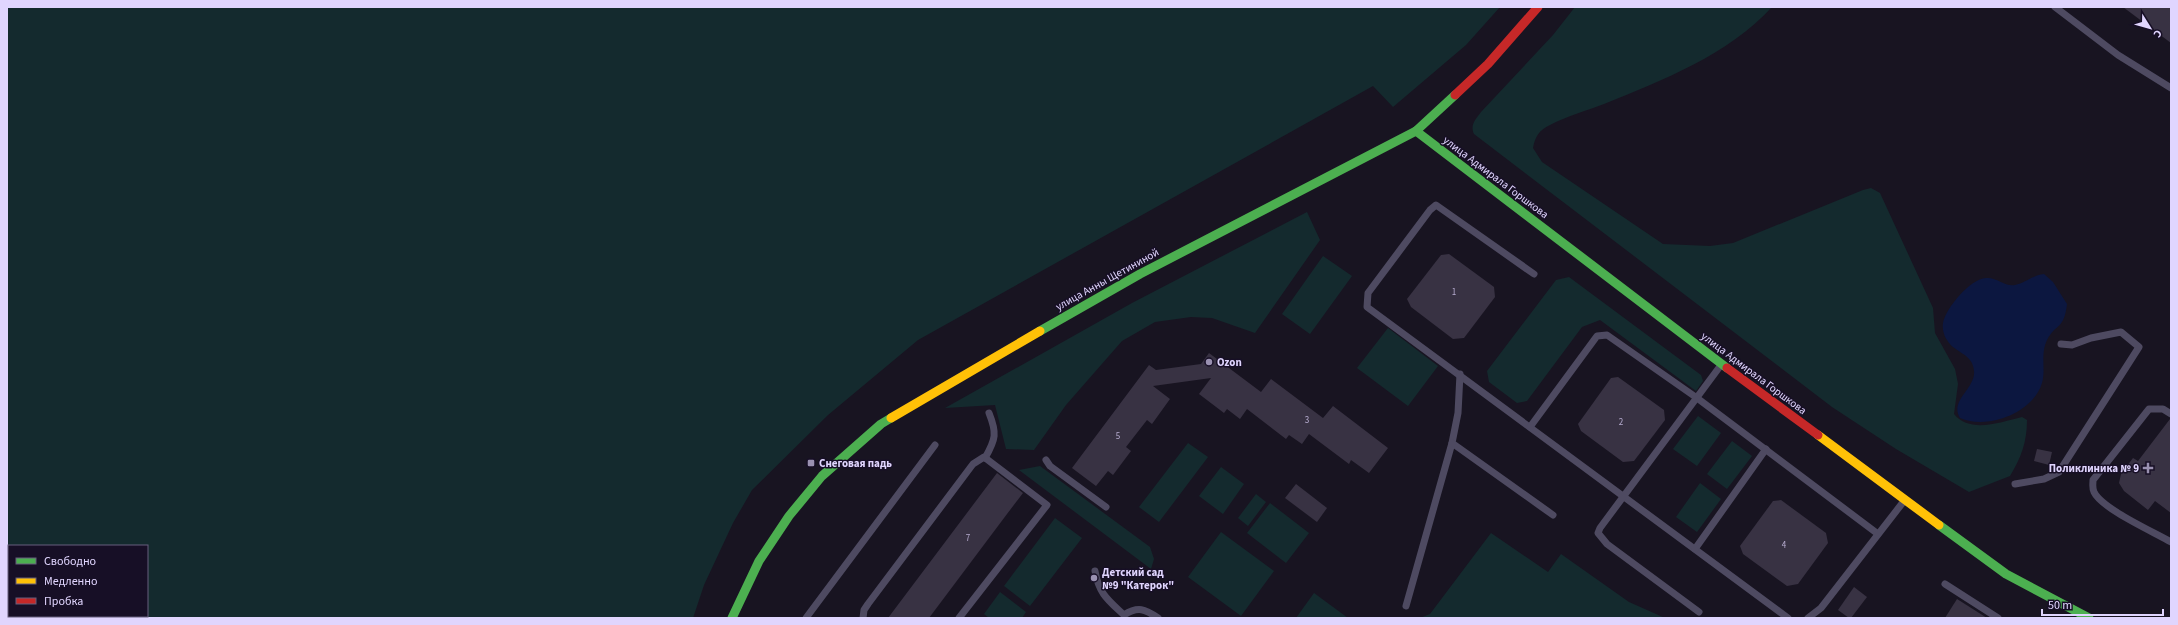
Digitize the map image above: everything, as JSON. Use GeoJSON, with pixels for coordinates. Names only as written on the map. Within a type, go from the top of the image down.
{"type":"FeatureCollection","features":[{"type":"Feature","properties":{"kind":"main road","name":"улица Анны Щетининой"},"geometry":{"type":"LineString","coordinates":[[732,618],[759,561],[789,516],[822,476],[882,424],[1000,353],[1140,274],[1416,131],[1488,64],[1538,7]]}},
{"type":"Feature","properties":{"kind":"main road","name":"улица Адмирала Горшкова"},"geometry":{"type":"LineString","coordinates":[[1416,131],[1722,364],[2006,574],[2089,618]]}},
{"type":"Feature","properties":{"kind":"lane"},"geometry":{"type":"LineString","coordinates":[[2055,7],[2118,55],[2171,88]]}},
{"type":"Feature","properties":{"kind":"lane"},"geometry":{"type":"LineString","coordinates":[[1534,274],[1436,205],[1430,210],[1368,293],[1366,303],[1367,307],[1460,374],[1788,618]]}},
{"type":"Feature","properties":{"kind":"lane"},"geometry":{"type":"LineString","coordinates":[[2014,484],[2044,478],[2059,472],[2139,347],[2121,332],[2091,338],[2072,345],[2061,344]]}},
{"type":"Feature","properties":{"kind":"lane"},"geometry":{"type":"LineString","coordinates":[[1530,427],[1597,336],[1602,334],[1612,338],[1697,398],[1878,534]]}},
{"type":"Feature","properties":{"kind":"lane"},"geometry":{"type":"LineString","coordinates":[[1699,612],[1602,539],[1598,533],[1600,528],[1722,364]]}},
{"type":"Feature","properties":{"kind":"lane"},"geometry":{"type":"LineString","coordinates":[[1406,606],[1452,443],[1458,413],[1460,374]]}},
{"type":"Feature","properties":{"kind":"lane"},"geometry":{"type":"LineString","coordinates":[[2171,414],[2163,409],[2149,409],[2093,480],[2092,486],[2098,497],[2129,520],[2171,542]]}},
{"type":"Feature","properties":{"kind":"lane"},"geometry":{"type":"LineString","coordinates":[[985,458],[995,442],[995,427],[989,413]]}},
{"type":"Feature","properties":{"kind":"lane"},"geometry":{"type":"LineString","coordinates":[[1452,443],[1553,515]]}},
{"type":"Feature","properties":{"kind":"lane"},"geometry":{"type":"LineString","coordinates":[[806,618],[935,445]]}},
{"type":"Feature","properties":{"kind":"lane"},"geometry":{"type":"LineString","coordinates":[[1695,549],[1766,449]]}},
{"type":"Feature","properties":{"kind":"lane"},"geometry":{"type":"LineString","coordinates":[[863,618],[864,610],[868,604],[973,464],[980,458],[985,458],[1047,505],[959,618]]}},
{"type":"Feature","properties":{"kind":"lane"},"geometry":{"type":"LineString","coordinates":[[1046,460],[1050,466],[1106,507]]}},
{"type":"Feature","properties":{"kind":"lane"},"geometry":{"type":"LineString","coordinates":[[1808,618],[1821,608],[1904,500]]}},
{"type":"Feature","properties":{"kind":"lane"},"geometry":{"type":"LineString","coordinates":[[1095,571],[1097,585],[1103,596],[1123,617],[1138,609],[1143,609],[1158,618]]}},
{"type":"Feature","properties":{"kind":"lane"},"geometry":{"type":"LineString","coordinates":[[1945,584],[1998,618]]}},
{"type":"Feature","properties":{"kind":"green space"},"geometry":{"type":"Polygon","coordinates":[[[7,7],[1500,7],[1466,45],[1393,107],[1373,86],[918,340],[828,415],[752,490],[733,523],[704,585],[693,618],[7,618],[7,7]]]}},
{"type":"Feature","properties":{"kind":"green space"},"geometry":{"type":"Polygon","coordinates":[[[1575,7],[1772,7],[1755,24],[1735,39],[1694,64],[1649,85],[1546,127],[1538,134],[1533,148],[1542,162],[1663,244],[1710,246],[1733,243],[1863,190],[1871,188],[1880,193],[1933,308],[1935,333],[1955,369],[1958,384],[1954,414],[1968,424],[1977,425],[1995,424],[2022,417],[2027,420],[2023,450],[2010,476],[1969,492],[1896,449],[1832,407],[1474,134],[1473,125],[1481,112],[1553,35],[1575,7]]]}},
{"type":"Feature","properties":{"kind":"green space"},"geometry":{"type":"Polygon","coordinates":[[[1307,212],[1320,240],[1255,333],[1212,318],[1191,317],[1155,322],[1122,341],[1066,405],[1034,450],[1006,449],[995,405],[945,408],[1132,303],[1307,212]]]}},
{"type":"Feature","properties":{"kind":"green space"},"geometry":{"type":"Polygon","coordinates":[[[1323,256],[1352,276],[1310,334],[1282,314],[1323,256]]]}},
{"type":"Feature","properties":{"kind":"green space"},"geometry":{"type":"Polygon","coordinates":[[[1569,277],[1701,375],[1703,381],[1696,391],[1600,320],[1582,327],[1527,401],[1517,403],[1489,382],[1487,371],[1556,280],[1569,277]]]}},
{"type":"Feature","properties":{"kind":"green space"},"geometry":{"type":"Polygon","coordinates":[[[1388,328],[1438,366],[1408,406],[1357,368],[1388,328]]]}},
{"type":"Feature","properties":{"kind":"green space"},"geometry":{"type":"Polygon","coordinates":[[[1698,416],[1721,433],[1697,466],[1673,449],[1698,416]]]}},
{"type":"Feature","properties":{"kind":"green space"},"geometry":{"type":"Polygon","coordinates":[[[1732,441],[1752,456],[1727,489],[1707,474],[1732,441]]]}},
{"type":"Feature","properties":{"kind":"green space"},"geometry":{"type":"Polygon","coordinates":[[[1188,443],[1208,457],[1159,522],[1139,507],[1188,443]]]}},
{"type":"Feature","properties":{"kind":"green space"},"geometry":{"type":"Polygon","coordinates":[[[1040,466],[1150,547],[1154,559],[1151,569],[1019,470],[1040,466]]]}},
{"type":"Feature","properties":{"kind":"green space"},"geometry":{"type":"Polygon","coordinates":[[[1221,467],[1244,484],[1223,514],[1199,496],[1221,467]]]}},
{"type":"Feature","properties":{"kind":"green space"},"geometry":{"type":"Polygon","coordinates":[[[1700,483],[1721,499],[1697,532],[1676,517],[1700,483]]]}},
{"type":"Feature","properties":{"kind":"green space"},"geometry":{"type":"Polygon","coordinates":[[[1256,494],[1266,502],[1248,526],[1238,518],[1256,494]]]}},
{"type":"Feature","properties":{"kind":"green space"},"geometry":{"type":"Polygon","coordinates":[[[1270,503],[1309,533],[1286,563],[1247,533],[1270,503]]]}},
{"type":"Feature","properties":{"kind":"green space"},"geometry":{"type":"Polygon","coordinates":[[[1055,518],[1082,538],[1030,606],[1004,586],[1055,518]]]}},
{"type":"Feature","properties":{"kind":"green space"},"geometry":{"type":"Polygon","coordinates":[[[1221,532],[1274,571],[1241,616],[1188,577],[1221,532]]]}},
{"type":"Feature","properties":{"kind":"green space"},"geometry":{"type":"Polygon","coordinates":[[[1491,533],[1548,572],[1561,554],[1629,602],[1665,618],[1420,618],[1430,614],[1491,533]]]}},
{"type":"Feature","properties":{"kind":"green space"},"geometry":{"type":"Polygon","coordinates":[[[1000,592],[1026,612],[1022,618],[989,618],[984,614],[1000,592]]]}},
{"type":"Feature","properties":{"kind":"green space"},"geometry":{"type":"Polygon","coordinates":[[[1314,593],[1348,618],[1296,618],[1314,593]]]}},
{"type":"Feature","properties":{"kind":"water"},"geometry":{"type":"Polygon","coordinates":[[[2044,274],[2053,282],[2067,304],[2062,322],[2050,335],[2045,345],[2043,356],[2043,378],[2037,394],[2029,403],[2019,410],[1996,420],[1983,422],[1960,418],[1958,406],[1974,377],[1974,371],[1970,360],[1954,348],[1945,336],[1943,323],[1949,310],[1966,289],[1973,283],[1980,280],[1990,278],[2008,285],[2015,285],[2044,274]]]}},
{"type":"Feature","properties":{"kind":"building"},"geometry":{"type":"Polygon","coordinates":[[[2123,7],[2171,7],[2171,43],[2123,7]]]}},
{"type":"Feature","properties":{"kind":"building"},"geometry":{"type":"Polygon","coordinates":[[[1449,254],[1494,287],[1495,297],[1464,338],[1453,339],[1411,307],[1407,299],[1441,255],[1449,254]]]}},
{"type":"Feature","properties":{"kind":"building"},"geometry":{"type":"Polygon","coordinates":[[[1209,353],[1261,392],[1271,379],[1323,418],[1333,406],[1388,448],[1369,473],[1351,460],[1349,464],[1309,434],[1302,444],[1289,435],[1286,439],[1247,409],[1240,419],[1227,409],[1224,413],[1199,394],[1211,378],[1153,386],[1170,399],[1152,424],[1147,420],[1126,447],[1131,451],[1113,475],[1108,471],[1096,486],[1072,468],[1149,365],[1156,370],[1201,364],[1209,353]]]}},
{"type":"Feature","properties":{"kind":"building"},"geometry":{"type":"Polygon","coordinates":[[[1618,377],[1664,410],[1665,420],[1634,461],[1623,462],[1581,431],[1578,424],[1611,378],[1618,377]]]}},
{"type":"Feature","properties":{"kind":"building","name":"Поликлиника № 9"},"geometry":{"type":"Polygon","coordinates":[[[2170,419],[2171,513],[2155,501],[2148,510],[2124,491],[2119,483],[2121,474],[2133,458],[2138,461],[2170,419]]]}},
{"type":"Feature","properties":{"kind":"building"},"geometry":{"type":"Polygon","coordinates":[[[2037,449],[2052,452],[2049,465],[2034,461],[2037,449]]]}},
{"type":"Feature","properties":{"kind":"building"},"geometry":{"type":"Polygon","coordinates":[[[997,473],[1023,493],[929,618],[888,618],[997,473]]]}},
{"type":"Feature","properties":{"kind":"building"},"geometry":{"type":"Polygon","coordinates":[[[1296,484],[1327,508],[1317,522],[1285,498],[1296,484]]]}},
{"type":"Feature","properties":{"kind":"building"},"geometry":{"type":"Polygon","coordinates":[[[1781,500],[1826,533],[1828,543],[1798,584],[1787,586],[1743,554],[1740,546],[1773,501],[1781,500]]]}},
{"type":"Feature","properties":{"kind":"building"},"geometry":{"type":"Polygon","coordinates":[[[1854,587],[1867,597],[1851,618],[1849,618],[1838,610],[1854,587]]]}},
{"type":"Feature","properties":{"kind":"building"},"geometry":{"type":"Polygon","coordinates":[[[1957,599],[1987,618],[1945,618],[1957,599]]]}},
{"type":"Feature","properties":{"kind":"traffic: fast"},"geometry":{"type":"LineString","coordinates":[[1040,331],[1140,274],[1416,131],[1455,95]]}},
{"type":"Feature","properties":{"kind":"traffic: fast"},"geometry":{"type":"LineString","coordinates":[[1416,131],[1727,368]]}},
{"type":"Feature","properties":{"kind":"traffic: fast"},"geometry":{"type":"LineString","coordinates":[[732,618],[759,561],[789,516],[822,476],[881,424],[891,418]]}},
{"type":"Feature","properties":{"kind":"traffic: fast"},"geometry":{"type":"LineString","coordinates":[[1939,525],[2006,574],[2089,618]]}},
{"type":"Feature","properties":{"kind":"traffic: slow"},"geometry":{"type":"LineString","coordinates":[[891,418],[1040,331]]}},
{"type":"Feature","properties":{"kind":"traffic: slow"},"geometry":{"type":"LineString","coordinates":[[1818,435],[1939,525]]}},
{"type":"Feature","properties":{"kind":"traffic: jam"},"geometry":{"type":"LineString","coordinates":[[1455,95],[1488,64],[1538,7]]}},
{"type":"Feature","properties":{"kind":"traffic: jam"},"geometry":{"type":"LineString","coordinates":[[1727,368],[1818,435]]}},
{"type":"Feature","properties":{"kind":"place","name":"Ozon"},"geometry":{"type":"Point","coordinates":[1209,362]}},
{"type":"Feature","properties":{"kind":"place","name":"Снеговая падь"},"geometry":{"type":"Point","coordinates":[811,463]}},
{"type":"Feature","properties":{"kind":"place","name":"Поликлиника № 9"},"geometry":{"type":"Point","coordinates":[2148,468]}},
{"type":"Feature","properties":{"kind":"place","name":"Детский сад №9 \"Катерок\""},"geometry":{"type":"Point","coordinates":[1094,578]}}]}
